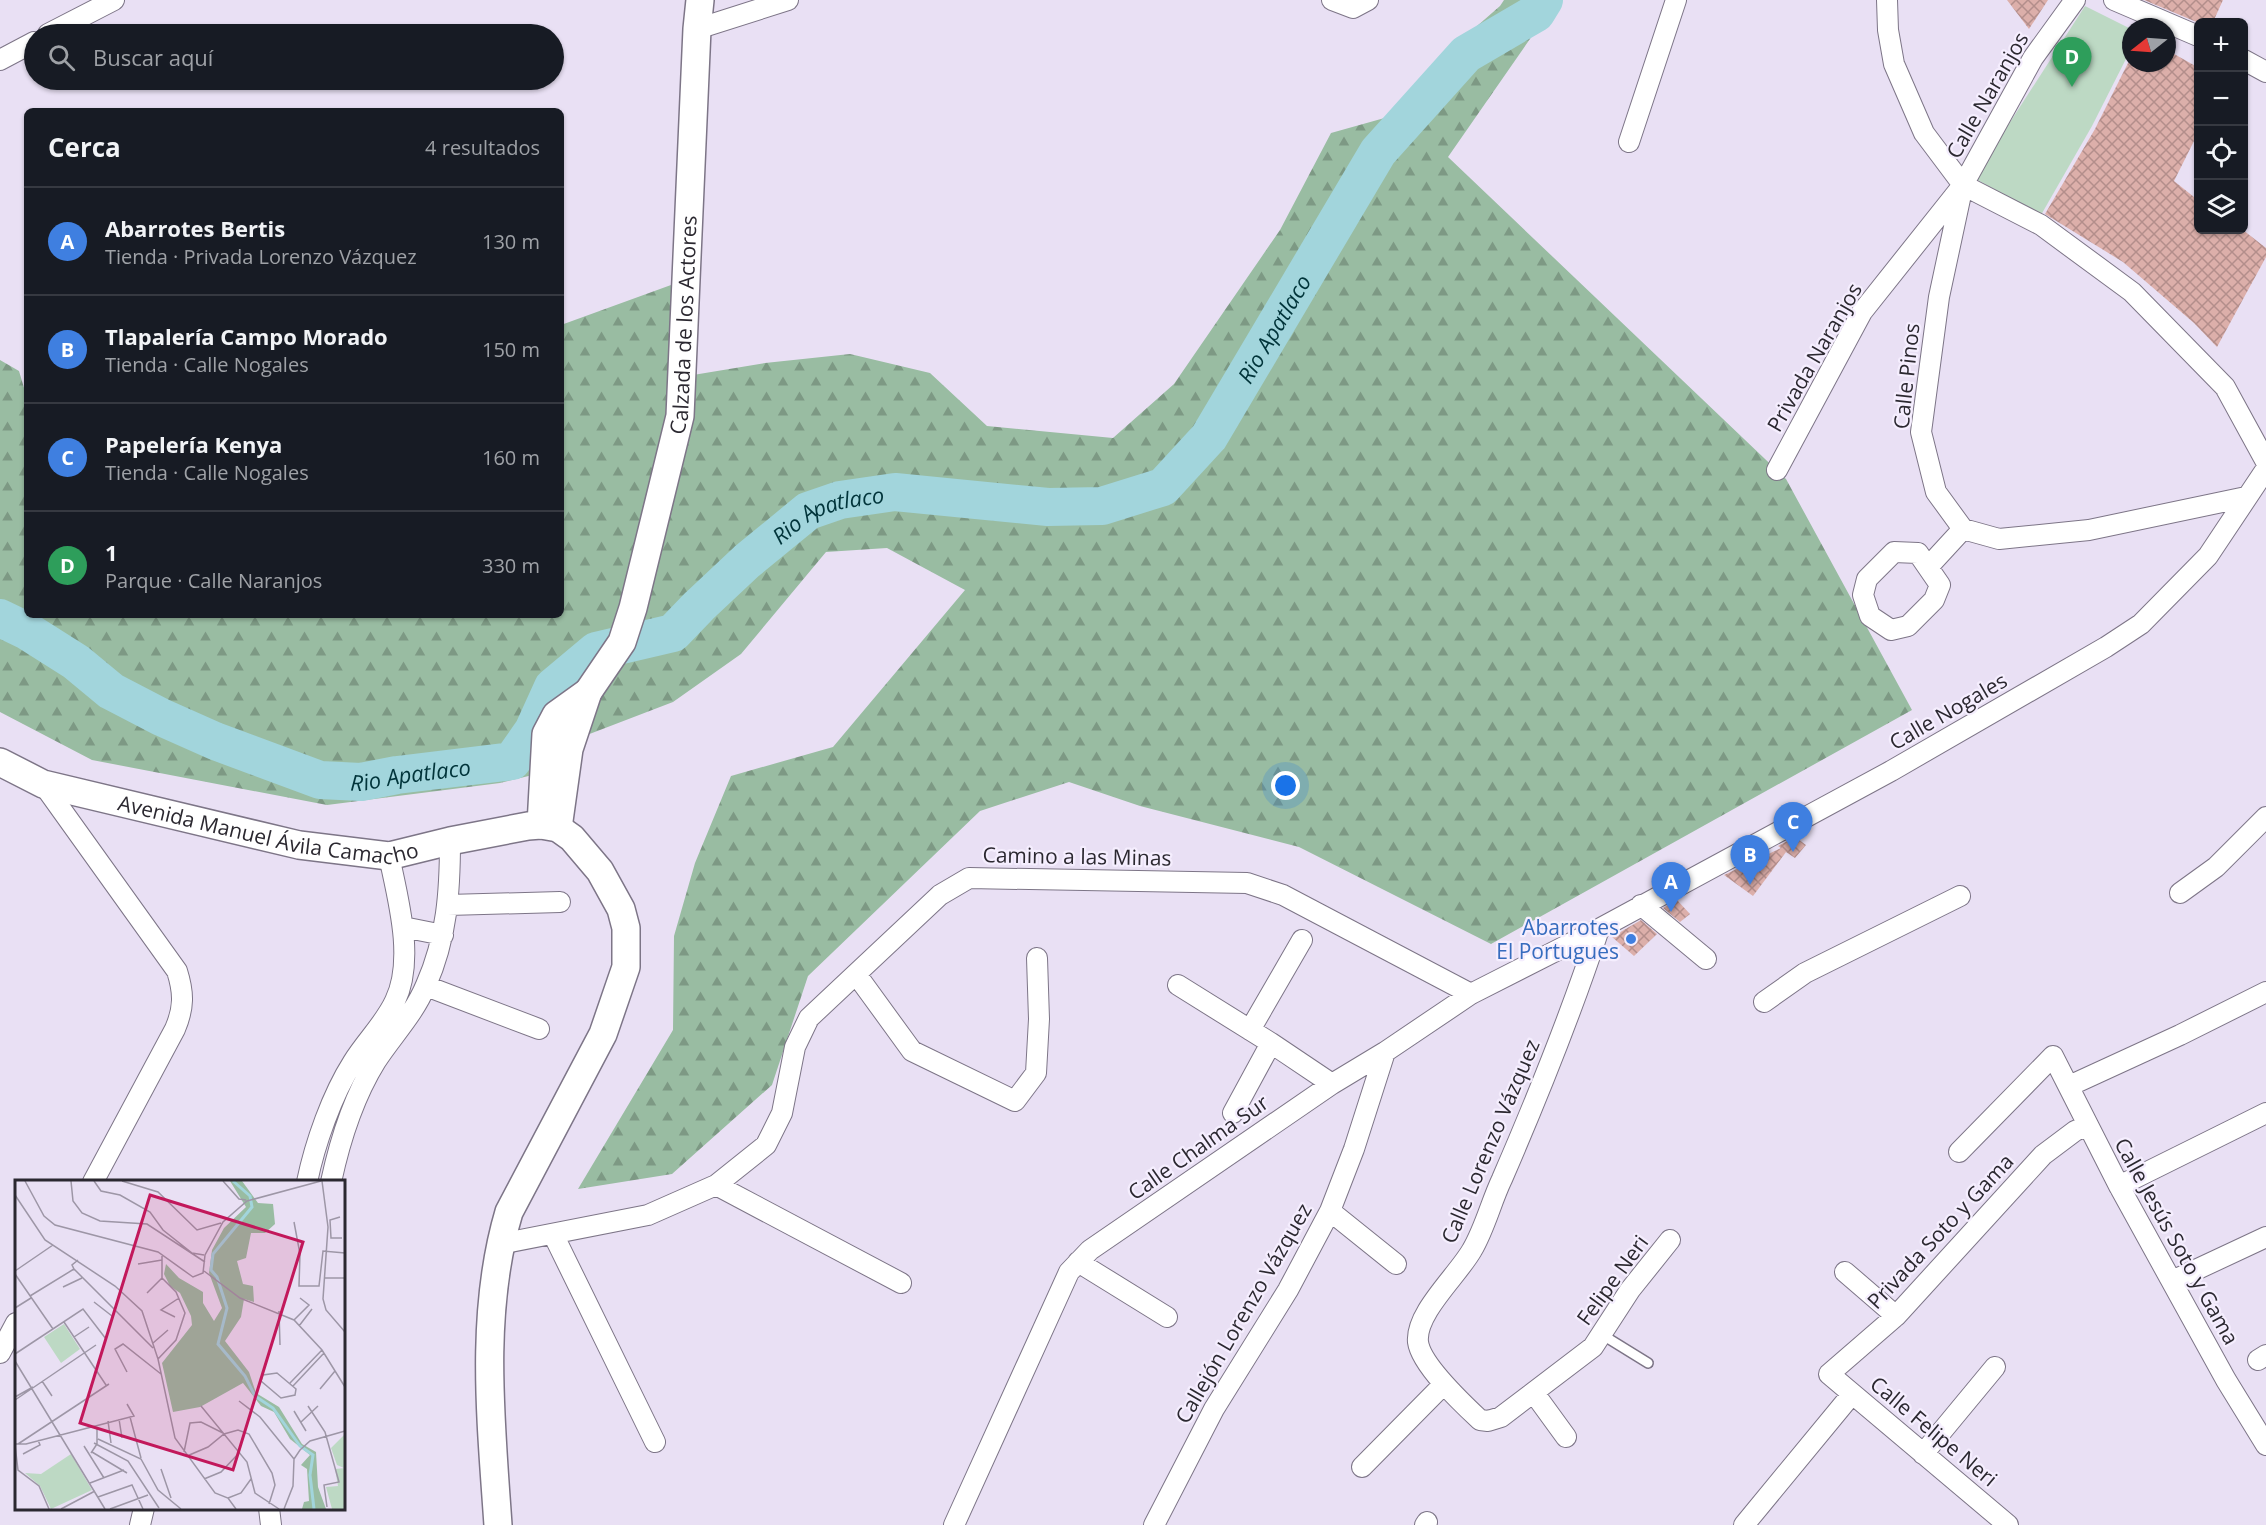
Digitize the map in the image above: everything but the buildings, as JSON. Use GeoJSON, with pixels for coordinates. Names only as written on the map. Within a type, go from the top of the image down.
{"type":"FeatureCollection","features":[{"type":"Feature","properties":{"kind":"main road","name":"Calzada de los Actores"},"geometry":{"type":"LineString","coordinates":[[549,826],[546,734],[556,715],[588,692],[622,642],[633,608],[680,416],[700,0]]}},
{"type":"Feature","properties":{"kind":"main road","name":"Avenida Manuel Ávila Camacho"},"geometry":{"type":"LineString","coordinates":[[0,762],[43,784],[299,845],[390,856],[450,841],[528,826],[549,826]]}},
{"type":"Feature","properties":{"kind":"main road"},"geometry":{"type":"LineString","coordinates":[[498,1525],[489,1389],[493,1297],[500,1244],[509,1212],[603,1034],[626,967],[626,928],[613,891],[586,853],[572,838],[549,826]]}},
{"type":"Feature","properties":{"kind":"street"},"geometry":{"type":"LineString","coordinates":[[67,24],[114,0]]}},
{"type":"Feature","properties":{"kind":"street"},"geometry":{"type":"LineString","coordinates":[[697,29],[788,0]]}},
{"type":"Feature","properties":{"kind":"street"},"geometry":{"type":"LineString","coordinates":[[1332,0],[1353,8],[1368,0]]}},
{"type":"Feature","properties":{"kind":"street"},"geometry":{"type":"LineString","coordinates":[[1629,142],[1676,0]]}},
{"type":"Feature","properties":{"kind":"street"},"geometry":{"type":"LineString","coordinates":[[1887,0],[1888,30],[1894,64],[1924,133],[1963,185],[2041,225],[2133,292],[2225,387],[2266,462]]}},
{"type":"Feature","properties":{"kind":"street","name":"Calle Naranjos"},"geometry":{"type":"LineString","coordinates":[[1963,185],[2033,58],[2075,0]]}},
{"type":"Feature","properties":{"kind":"street"},"geometry":{"type":"LineString","coordinates":[[2114,0],[2194,34]]}},
{"type":"Feature","properties":{"kind":"street"},"geometry":{"type":"LineString","coordinates":[[0,60],[24,47]]}},
{"type":"Feature","properties":{"kind":"street"},"geometry":{"type":"LineString","coordinates":[[2248,62],[2266,72]]}},
{"type":"Feature","properties":{"kind":"street","name":"Privada Naranjos"},"geometry":{"type":"LineString","coordinates":[[1777,470],[1862,312],[1963,185]]}},
{"type":"Feature","properties":{"kind":"street","name":"Calle Pinos"},"geometry":{"type":"LineString","coordinates":[[1963,185],[1939,297],[1921,432],[1936,492],[1963,529]]}},
{"type":"Feature","properties":{"kind":"street","name":"Calle Nogales"},"geometry":{"type":"LineString","coordinates":[[1599,929],[1891,771],[2114,642],[2141,624],[2208,556],[2266,469]]}},
{"type":"Feature","properties":{"kind":"street"},"geometry":{"type":"LineString","coordinates":[[1928,567],[1963,529],[1999,539],[2089,530],[2246,497]]}},
{"type":"Feature","properties":{"kind":"street"},"geometry":{"type":"LineString","coordinates":[[43,784],[177,971],[182,986],[182,1009],[175,1029],[94,1180]]}},
{"type":"Feature","properties":{"kind":"street"},"geometry":{"type":"LineString","coordinates":[[2180,892],[2216,867],[2266,817]]}},
{"type":"Feature","properties":{"kind":"street"},"geometry":{"type":"LineString","coordinates":[[332,1180],[361,1087],[377,1060],[405,1023],[426,986],[439,954],[448,905],[450,841]]}},
{"type":"Feature","properties":{"kind":"street"},"geometry":{"type":"LineString","coordinates":[[309,1180],[329,1110],[352,1063],[396,1001],[402,978],[403,927],[390,856]]}},
{"type":"Feature","properties":{"kind":"street","name":"Camino a las Minas"},"geometry":{"type":"LineString","coordinates":[[500,1244],[648,1215],[716,1185],[766,1145],[782,1113],[795,1047],[809,1018],[940,894],[969,878],[1247,883],[1282,895],[1471,994]]}},
{"type":"Feature","properties":{"kind":"street"},"geometry":{"type":"LineString","coordinates":[[1764,1002],[1805,973],[1960,896]]}},
{"type":"Feature","properties":{"kind":"street"},"geometry":{"type":"LineString","coordinates":[[448,905],[560,902]]}},
{"type":"Feature","properties":{"kind":"street"},"geometry":{"type":"LineString","coordinates":[[1641,905],[1707,959]]}},
{"type":"Feature","properties":{"kind":"street"},"geometry":{"type":"LineString","coordinates":[[403,927],[443,935]]}},
{"type":"Feature","properties":{"kind":"street","name":"Calle Chalma Sur"},"geometry":{"type":"LineString","coordinates":[[954,1525],[1069,1272],[1090,1250],[1332,1084],[1385,1052],[1471,994],[1599,929]]}},
{"type":"Feature","properties":{"kind":"street","name":"Calle Lorenzo Vázquez"},"geometry":{"type":"LineString","coordinates":[[1597,1341],[1534,1393],[1501,1417],[1488,1421],[1479,1420],[1444,1384],[1423,1355],[1418,1342],[1422,1320],[1473,1249],[1539,1095],[1576,998],[1599,929]]}},
{"type":"Feature","properties":{"kind":"street"},"geometry":{"type":"LineString","coordinates":[[1250,1030],[1302,940]]}},
{"type":"Feature","properties":{"kind":"street"},"geometry":{"type":"LineString","coordinates":[[856,974],[912,1051],[1015,1101],[1035,1073],[1039,1019],[1037,958]]}},
{"type":"Feature","properties":{"kind":"street"},"geometry":{"type":"LineString","coordinates":[[1178,985],[1332,1084]]}},
{"type":"Feature","properties":{"kind":"street"},"geometry":{"type":"LineString","coordinates":[[426,986],[539,1029]]}},
{"type":"Feature","properties":{"kind":"street"},"geometry":{"type":"LineString","coordinates":[[2069,1086],[2266,992]]}},
{"type":"Feature","properties":{"kind":"street"},"geometry":{"type":"LineString","coordinates":[[1233,1113],[1271,1043]]}},
{"type":"Feature","properties":{"kind":"street","name":"Callejón Lorenzo Vázquez"},"geometry":{"type":"LineString","coordinates":[[1154,1525],[1214,1409],[1288,1290],[1330,1211],[1354,1149],[1385,1052]]}},
{"type":"Feature","properties":{"kind":"street","name":"Calle Jesús Soto y Gama"},"geometry":{"type":"LineString","coordinates":[[1959,1152],[2053,1056],[2119,1186],[2226,1380],[2266,1445]]}},
{"type":"Feature","properties":{"kind":"street"},"geometry":{"type":"LineString","coordinates":[[2119,1186],[2266,1113]]}},
{"type":"Feature","properties":{"kind":"street","name":"Privada Soto y Gama"},"geometry":{"type":"LineString","coordinates":[[1829,1374],[1896,1316],[2043,1155],[2075,1131],[2088,1125]]}},
{"type":"Feature","properties":{"kind":"street"},"geometry":{"type":"LineString","coordinates":[[716,1185],[901,1283]]}},
{"type":"Feature","properties":{"kind":"street"},"geometry":{"type":"LineString","coordinates":[[1330,1211],[1396,1264]]}},
{"type":"Feature","properties":{"kind":"street"},"geometry":{"type":"LineString","coordinates":[[553,1234],[656,1442]]}},
{"type":"Feature","properties":{"kind":"street"},"geometry":{"type":"LineString","coordinates":[[2172,1281],[2266,1237]]}},
{"type":"Feature","properties":{"kind":"street","name":"Felipe Neri"},"geometry":{"type":"LineString","coordinates":[[1597,1341],[1629,1290],[1670,1240]]}},
{"type":"Feature","properties":{"kind":"street"},"geometry":{"type":"LineString","coordinates":[[1078,1262],[1167,1317]]}},
{"type":"Feature","properties":{"kind":"street"},"geometry":{"type":"LineString","coordinates":[[1845,1272],[1896,1316]]}},
{"type":"Feature","properties":{"kind":"street"},"geometry":{"type":"LineString","coordinates":[[0,1353],[15,1325]]}},
{"type":"Feature","properties":{"kind":"street"},"geometry":{"type":"LineString","coordinates":[[1923,1454],[1995,1367]]}},
{"type":"Feature","properties":{"kind":"street","name":"Calle Felipe Neri"},"geometry":{"type":"LineString","coordinates":[[1829,1374],[2008,1525]]}},
{"type":"Feature","properties":{"kind":"street"},"geometry":{"type":"LineString","coordinates":[[1362,1467],[1444,1384]]}},
{"type":"Feature","properties":{"kind":"street"},"geometry":{"type":"LineString","coordinates":[[1534,1393],[1566,1437]]}},
{"type":"Feature","properties":{"kind":"street"},"geometry":{"type":"LineString","coordinates":[[1744,1525],[1852,1394]]}},
{"type":"Feature","properties":{"kind":"street"},"geometry":{"type":"LineString","coordinates":[[140,1525],[144,1510]]}},
{"type":"Feature","properties":{"kind":"street"},"geometry":{"type":"LineString","coordinates":[[269,1510],[271,1525]]}},
{"type":"Feature","properties":{"kind":"lane"},"geometry":{"type":"LineString","coordinates":[[1597,1341],[1648,1363]]}},
{"type":"Feature","properties":{"kind":"green space"},"geometry":{"type":"Polygon","coordinates":[[[1504,0],[1557,0],[1448,157],[1786,479],[1912,710],[1491,944],[1299,847],[1140,806],[1069,782],[980,811],[808,976],[772,1085],[672,1174],[578,1189],[673,1030],[674,936],[695,863],[731,776],[833,747],[965,590],[887,548],[826,552],[741,654],[673,702],[553,748],[545,772],[500,783],[327,805],[92,760],[0,712],[0,360],[19,371],[24,388],[24,618],[564,618],[564,324],[682,281],[681,377],[765,363],[850,354],[930,373],[987,426],[1113,438],[1174,384],[1280,230],[1331,133],[1388,117],[1429,68],[1504,0]]]}},
{"type":"Feature","properties":{"kind":"green space"},"geometry":{"type":"Polygon","coordinates":[[[2085,6],[2122,24],[2122,67],[2092,126],[2041,215],[1974,178],[2085,6]]]}},
{"type":"Feature","properties":{"kind":"waterway","name":"Rio Apatlaco"},"geometry":{"type":"LineString","coordinates":[[0,618],[27,631],[76,662],[111,691],[161,717],[215,741],[320,780],[361,782],[397,775],[512,761],[533,731],[553,687],[596,651],[673,633],[747,561],[808,511],[840,500],[895,492],[1048,507],[1102,506],[1163,487],[1209,437],[1378,152],[1466,54],[1536,13],[1544,0]]}},
{"type":"Feature","properties":{"kind":"place","name":"1"},"geometry":{"type":"Point","coordinates":[2072,87]}},
{"type":"Feature","properties":{"kind":"place","name":"Papelería Kenya"},"geometry":{"type":"Point","coordinates":[1793,852]}},
{"type":"Feature","properties":{"kind":"place","name":"Tlapalería Campo Morado"},"geometry":{"type":"Point","coordinates":[1750,885]}},
{"type":"Feature","properties":{"kind":"place","name":"Abarrotes Bertis"},"geometry":{"type":"Point","coordinates":[1671,912]}},
{"type":"Feature","properties":{"kind":"place","name":"Abarrotes El Portugues"},"geometry":{"type":"Point","coordinates":[1631,939]}}]}
